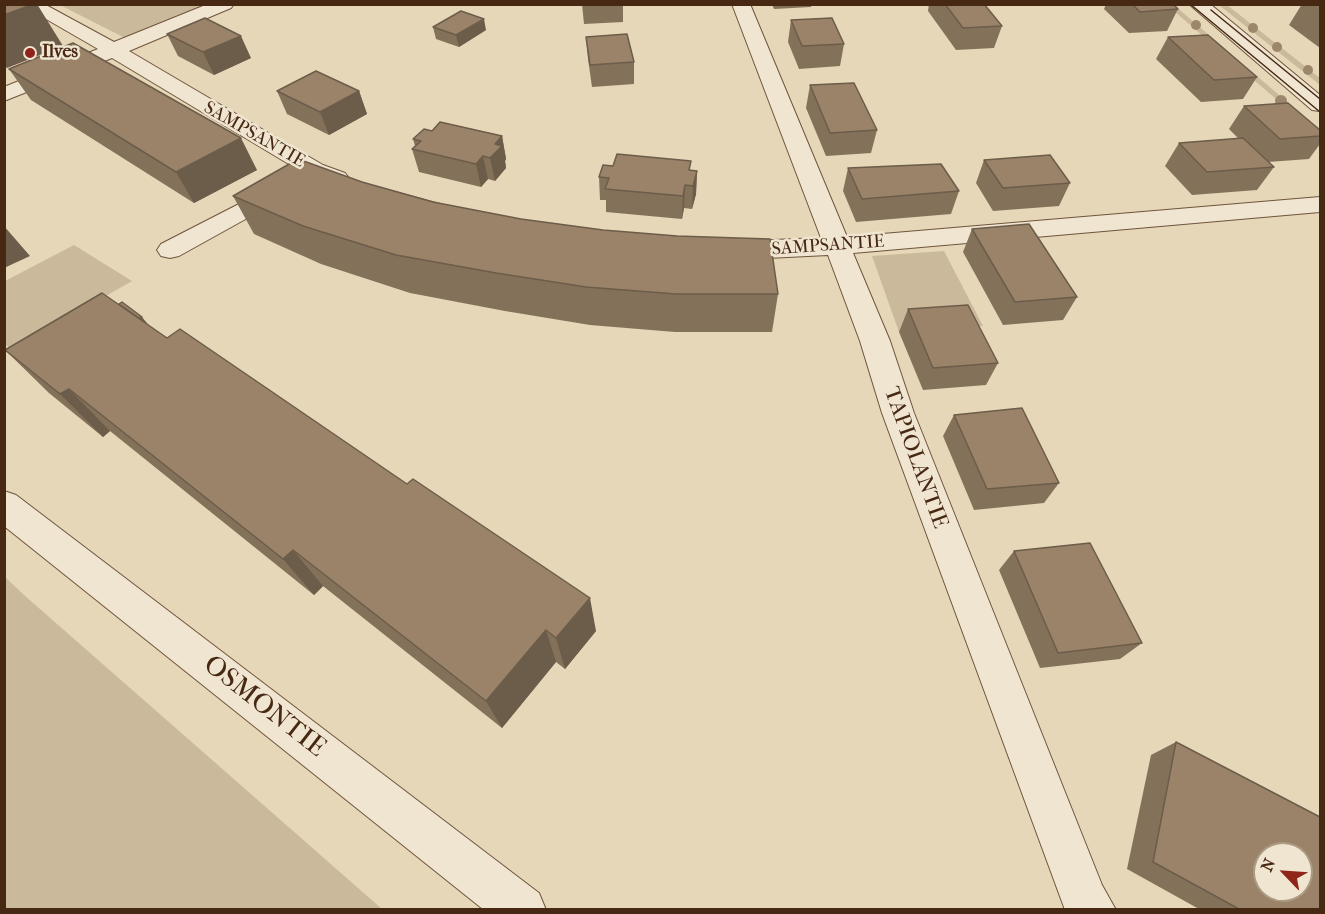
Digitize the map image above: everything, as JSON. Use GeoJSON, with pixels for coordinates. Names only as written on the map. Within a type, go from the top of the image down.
{"type":"FeatureCollection","features":[{"type":"Feature","properties":{"kind":"street","name":"SAMPSANTIE"},"geometry":{"type":"LineString","coordinates":[[29,4],[315,170],[364,188]]}},
{"type":"Feature","properties":{"kind":"street"},"geometry":{"type":"LineString","coordinates":[[4,95],[225,4]]}},
{"type":"Feature","properties":{"kind":"street","name":"TAPIOLANTIE"},"geometry":{"type":"LineString","coordinates":[[741,4],[837,246],[1022,742],[1085,901],[1092,909]]}},
{"type":"Feature","properties":{"kind":"street"},"geometry":{"type":"LineString","coordinates":[[1198,4],[1320,105]]}},
{"type":"Feature","properties":{"kind":"street"},"geometry":{"type":"LineString","coordinates":[[170,250],[315,170]]}},
{"type":"Feature","properties":{"kind":"street","name":"SAMPSANTIE"},"geometry":{"type":"LineString","coordinates":[[705,251],[752,252],[837,246],[1320,204]]}},
{"type":"Feature","properties":{"kind":"street","name":"OSMONTIE"},"geometry":{"type":"LineString","coordinates":[[4,505],[522,909]]}},
{"type":"Feature","properties":{"kind":"shaded area"},"geometry":{"type":"Polygon","coordinates":[[[60,5],[206,5],[125,38],[60,5]]]}},
{"type":"Feature","properties":{"kind":"shaded area"},"geometry":{"type":"Polygon","coordinates":[[[1167,5],[1174,5],[1320,130],[1320,137],[1167,5]]]}},
{"type":"Feature","properties":{"kind":"shaded area"},"geometry":{"type":"Polygon","coordinates":[[[1219,5],[1227,5],[1320,78],[1320,85],[1219,5]]]}},
{"type":"Feature","properties":{"kind":"shaded area"},"geometry":{"type":"Polygon","coordinates":[[[74,245],[132,281],[12,350],[5,344],[5,281],[74,245]]]}},
{"type":"Feature","properties":{"kind":"shaded area"},"geometry":{"type":"Polygon","coordinates":[[[944,251],[983,326],[899,332],[872,256],[944,251]]]}},
{"type":"Feature","properties":{"kind":"shaded area"},"geometry":{"type":"Polygon","coordinates":[[[5,577],[24,595],[382,909],[5,909],[5,577]]]}},
{"type":"Feature","properties":{"kind":"building"},"geometry":{"type":"Polygon","coordinates":[[[4,4],[34,4],[4,15],[4,4]]]}},
{"type":"Feature","properties":{"kind":"building"},"geometry":{"type":"Polygon","coordinates":[[[945,4],[984,4],[1002,26],[963,28],[945,4]]]}},
{"type":"Feature","properties":{"kind":"building"},"geometry":{"type":"Polygon","coordinates":[[[1132,4],[1173,4],[1178,9],[1140,12],[1132,4]]]}},
{"type":"Feature","properties":{"kind":"building"},"geometry":{"type":"Polygon","coordinates":[[[461,11],[484,19],[456,35],[433,27],[461,11]]]}},
{"type":"Feature","properties":{"kind":"building"},"geometry":{"type":"Polygon","coordinates":[[[205,18],[241,36],[203,52],[167,34],[205,18]]]}},
{"type":"Feature","properties":{"kind":"building"},"geometry":{"type":"Polygon","coordinates":[[[832,18],[844,44],[802,46],[791,20],[832,18]]]}},
{"type":"Feature","properties":{"kind":"building"},"geometry":{"type":"Polygon","coordinates":[[[627,34],[634,62],[590,65],[586,37],[627,34]]]}},
{"type":"Feature","properties":{"kind":"building"},"geometry":{"type":"Polygon","coordinates":[[[1208,35],[1257,77],[1214,80],[1168,37],[1208,35]]]}},
{"type":"Feature","properties":{"kind":"building"},"geometry":{"type":"Polygon","coordinates":[[[73,43],[241,138],[176,172],[9,69],[73,43]]]}},
{"type":"Feature","properties":{"kind":"building"},"geometry":{"type":"Polygon","coordinates":[[[316,71],[359,91],[320,112],[277,91],[316,71]]]}},
{"type":"Feature","properties":{"kind":"building"},"geometry":{"type":"Polygon","coordinates":[[[854,83],[877,130],[830,133],[810,85],[854,83]]]}},
{"type":"Feature","properties":{"kind":"building"},"geometry":{"type":"Polygon","coordinates":[[[1288,103],[1320,130],[1320,136],[1280,139],[1244,106],[1288,103]]]}},
{"type":"Feature","properties":{"kind":"building"},"geometry":{"type":"Polygon","coordinates":[[[440,122],[502,136],[495,144],[502,146],[490,158],[483,156],[476,164],[412,149],[421,141],[413,139],[424,129],[432,131],[440,122]]]}},
{"type":"Feature","properties":{"kind":"building"},"geometry":{"type":"Polygon","coordinates":[[[1243,138],[1274,167],[1207,172],[1179,143],[1243,138]]]}},
{"type":"Feature","properties":{"kind":"building"},"geometry":{"type":"Polygon","coordinates":[[[617,154],[691,161],[689,170],[697,171],[693,186],[685,185],[683,196],[605,189],[609,178],[599,177],[603,165],[613,166],[617,154]]]}},
{"type":"Feature","properties":{"kind":"building"},"geometry":{"type":"Polygon","coordinates":[[[1050,155],[1070,183],[1003,188],[984,160],[1050,155]]]}},
{"type":"Feature","properties":{"kind":"building"},"geometry":{"type":"Polygon","coordinates":[[[298,159],[362,182],[433,202],[521,219],[603,230],[677,236],[770,239],[778,294],[676,294],[586,287],[496,273],[396,255],[303,226],[233,196],[298,159]]]}},
{"type":"Feature","properties":{"kind":"building"},"geometry":{"type":"Polygon","coordinates":[[[941,164],[959,191],[862,199],[848,168],[941,164]]]}},
{"type":"Feature","properties":{"kind":"building"},"geometry":{"type":"Polygon","coordinates":[[[1029,224],[1077,297],[1015,302],[972,229],[1029,224]]]}},
{"type":"Feature","properties":{"kind":"building"},"geometry":{"type":"Polygon","coordinates":[[[102,293],[167,338],[180,329],[407,484],[413,479],[590,598],[556,638],[546,630],[486,701],[293,550],[283,559],[69,389],[60,394],[5,350],[102,293]]]}},
{"type":"Feature","properties":{"kind":"building"},"geometry":{"type":"Polygon","coordinates":[[[122,302],[142,317],[139,318],[119,304],[122,302]]]}},
{"type":"Feature","properties":{"kind":"building"},"geometry":{"type":"Polygon","coordinates":[[[968,305],[998,363],[933,368],[908,309],[968,305]]]}},
{"type":"Feature","properties":{"kind":"building"},"geometry":{"type":"Polygon","coordinates":[[[1022,408],[1059,483],[987,489],[954,415],[1022,408]]]}},
{"type":"Feature","properties":{"kind":"building"},"geometry":{"type":"Polygon","coordinates":[[[1090,543],[1142,643],[1058,653],[1014,551],[1090,543]]]}},
{"type":"Feature","properties":{"kind":"building"},"geometry":{"type":"Polygon","coordinates":[[[1176,742],[1320,817],[1320,909],[1239,909],[1153,862],[1176,742]]]}},
{"type":"Feature","properties":{"kind":"tram line"},"geometry":{"type":"LineString","coordinates":[[1190,4],[1320,112]]}},
{"type":"Feature","properties":{"kind":"tram line"},"geometry":{"type":"LineString","coordinates":[[1211,10],[1320,99]]}},
{"type":"Feature","properties":{"kind":"place","name":"Ilves"},"geometry":{"type":"Point","coordinates":[30,53]}}]}
